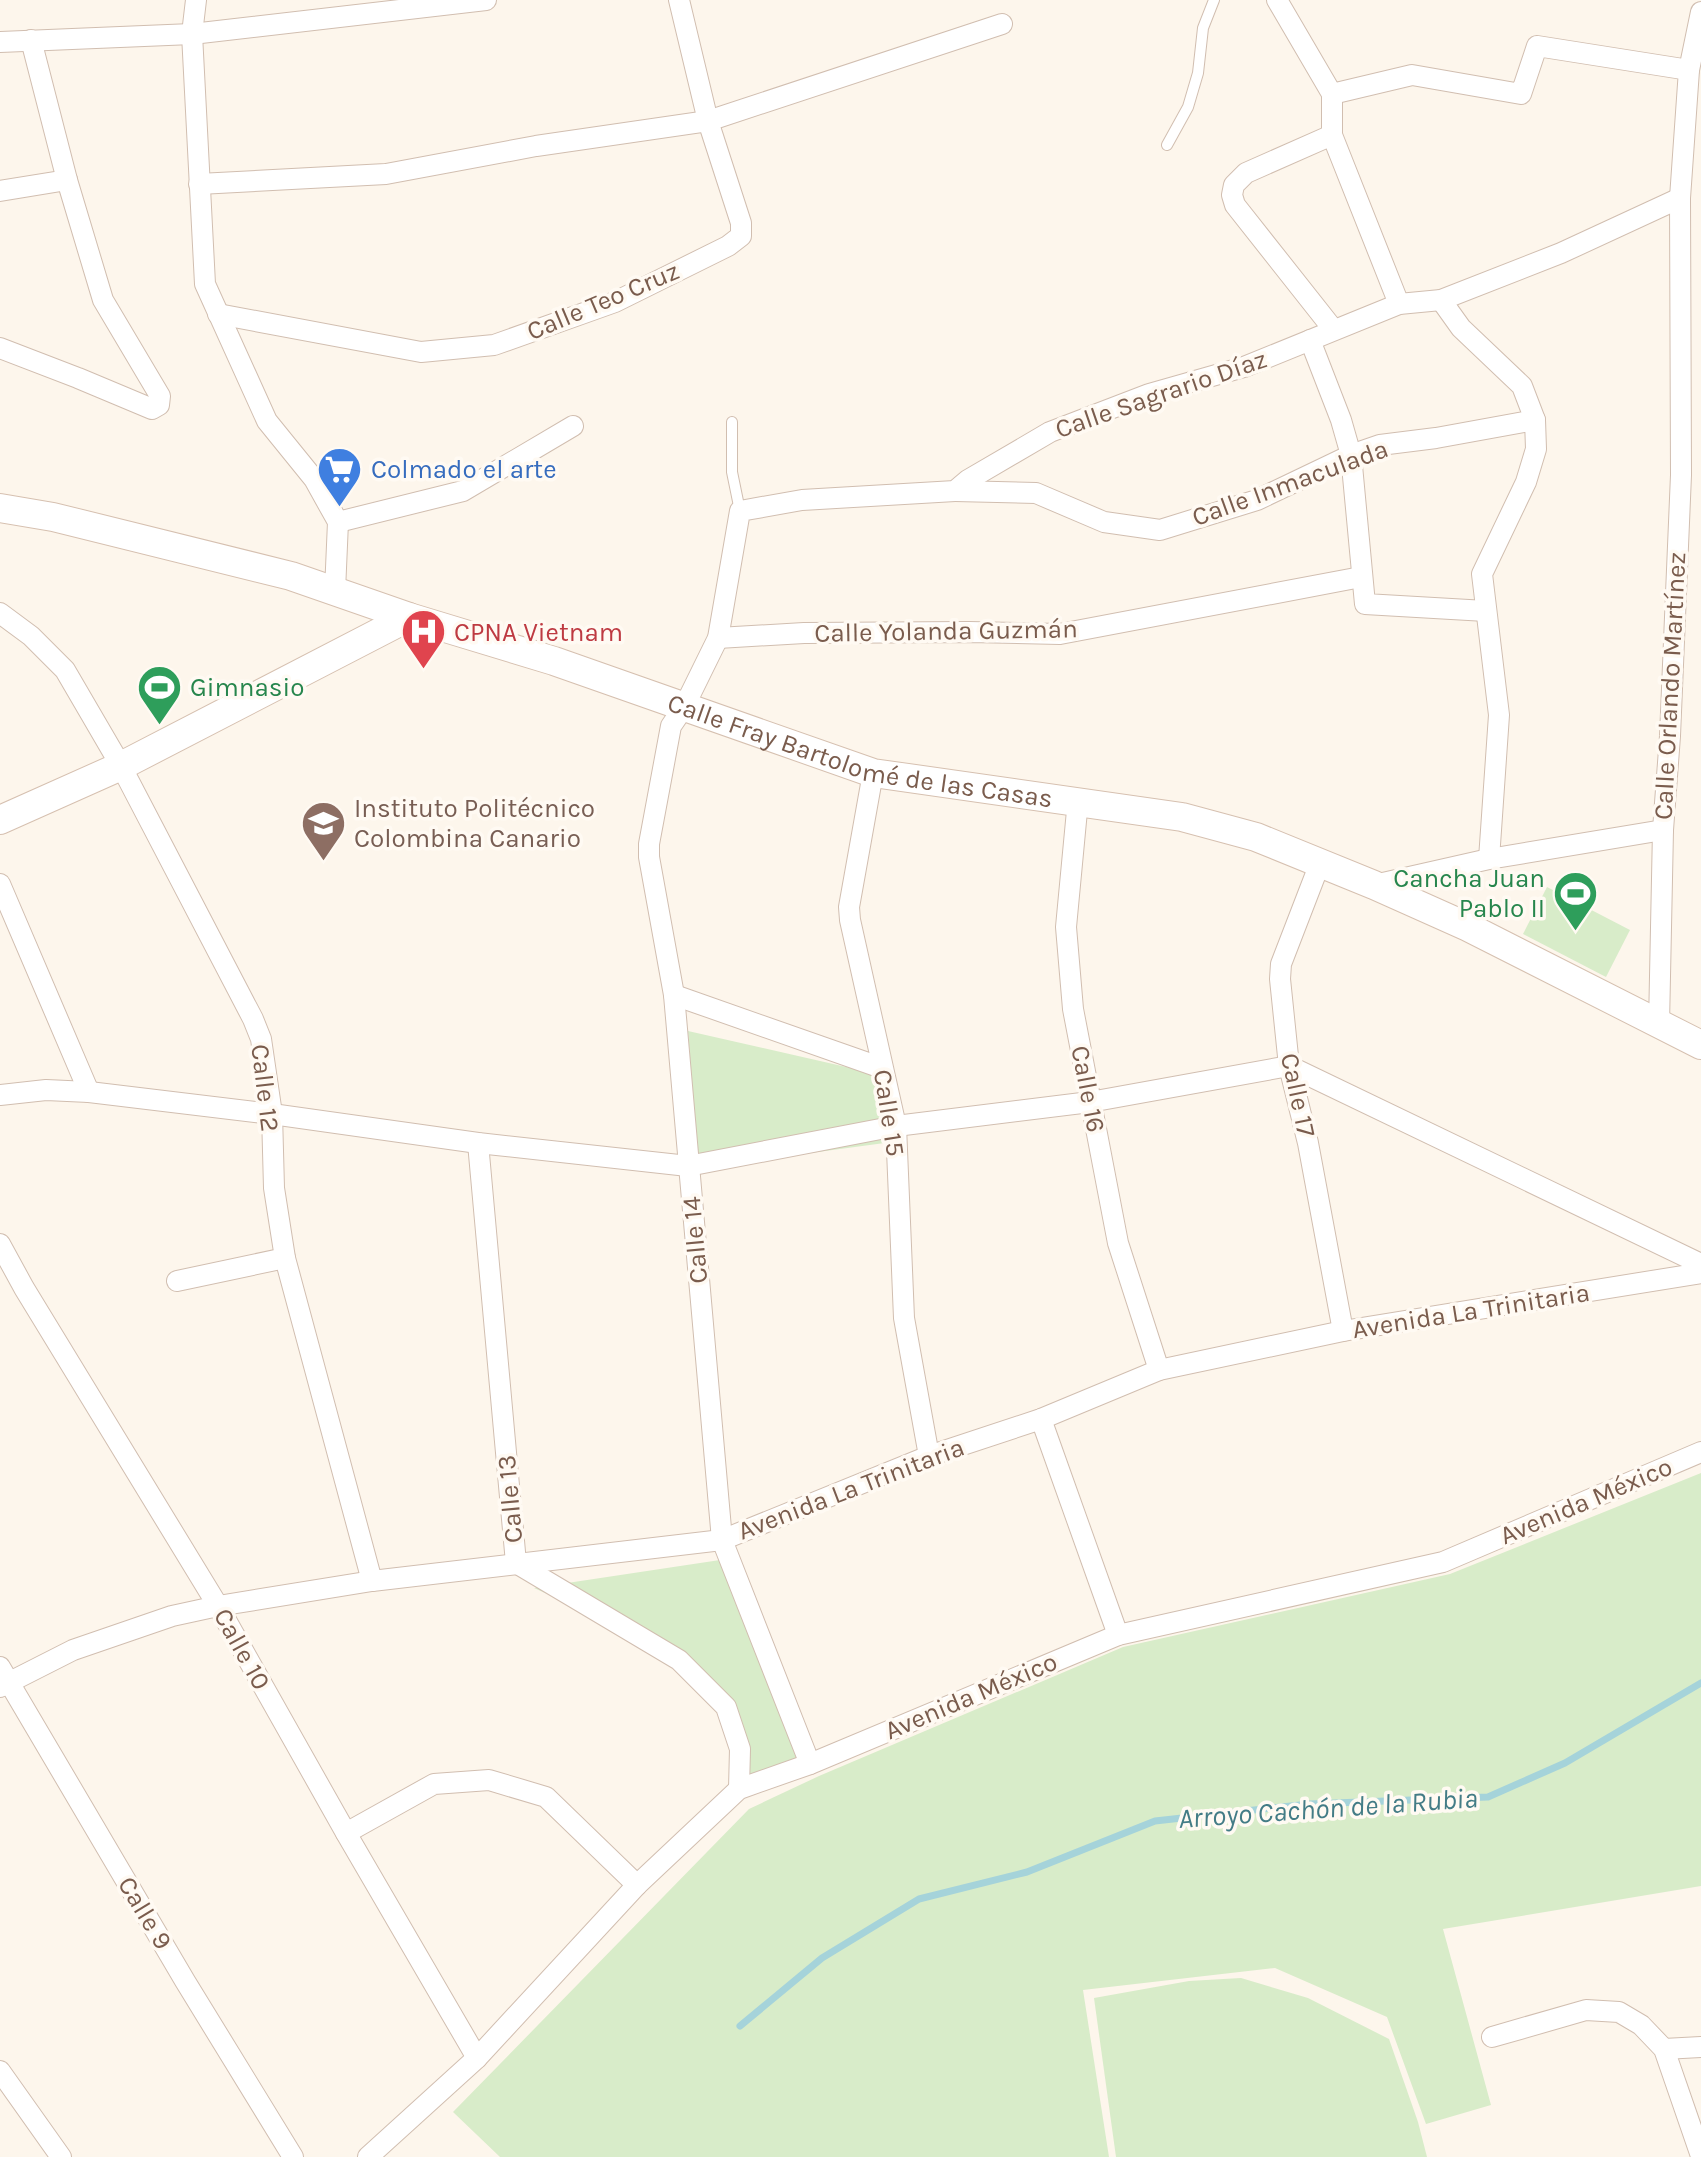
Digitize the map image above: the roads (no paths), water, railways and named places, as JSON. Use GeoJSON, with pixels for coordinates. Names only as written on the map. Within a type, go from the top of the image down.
{"type":"FeatureCollection","features":[{"type":"Feature","properties":{"kind":"main road","name":"Calle Fray Bartolomé de las Casas"},"geometry":{"type":"LineString","coordinates":[[0,508],[53,517],[291,576],[409,617],[554,661],[873,773],[1182,817],[1256,837],[1468,927],[1701,1045]]}},
{"type":"Feature","properties":{"kind":"main road"},"geometry":{"type":"LineString","coordinates":[[0,820],[121,766],[409,617]]}},
{"type":"Feature","properties":{"kind":"street"},"geometry":{"type":"LineString","coordinates":[[196,0],[192,34],[205,284],[267,421],[314,479],[338,522],[335,591]]}},
{"type":"Feature","properties":{"kind":"street"},"geometry":{"type":"LineString","coordinates":[[0,42],[192,34],[486,0]]}},
{"type":"Feature","properties":{"kind":"street","name":"Calle Teo Cruz"},"geometry":{"type":"LineString","coordinates":[[218,314],[421,352],[494,345],[615,302],[728,246],[741,236],[741,223],[708,121],[679,0]]}},
{"type":"Feature","properties":{"kind":"street"},"geometry":{"type":"LineString","coordinates":[[1277,0],[1332,94],[1332,135],[1399,304]]}},
{"type":"Feature","properties":{"kind":"street","name":"Calle Orlando Martínez"},"geometry":{"type":"LineString","coordinates":[[1659,1025],[1663,830],[1681,475],[1680,198],[1689,70],[1701,12]]}},
{"type":"Feature","properties":{"kind":"street"},"geometry":{"type":"LineString","coordinates":[[199,184],[386,174],[536,146],[708,121],[1002,24]]}},
{"type":"Feature","properties":{"kind":"street"},"geometry":{"type":"LineString","coordinates":[[0,348],[152,409],[159,405],[160,396],[103,300],[67,180],[31,40]]}},
{"type":"Feature","properties":{"kind":"street"},"geometry":{"type":"LineString","coordinates":[[1332,94],[1412,75],[1521,94],[1537,46],[1689,70]]}},
{"type":"Feature","properties":{"kind":"street"},"geometry":{"type":"LineString","coordinates":[[1332,135],[1246,173],[1234,185],[1232,195],[1235,205],[1333,329]]}},
{"type":"Feature","properties":{"kind":"street"},"geometry":{"type":"LineString","coordinates":[[0,191],[67,180]]}},
{"type":"Feature","properties":{"kind":"street","name":"Calle Sagrario Díaz"},"geometry":{"type":"LineString","coordinates":[[955,491],[968,480],[1050,432],[1149,394],[1244,367],[1399,304],[1441,300],[1561,253],[1680,198]]}},
{"type":"Feature","properties":{"kind":"street"},"geometry":{"type":"LineString","coordinates":[[1441,300],[1461,328],[1522,386],[1535,420],[1536,449],[1526,482],[1482,574],[1499,715],[1489,859]]}},
{"type":"Feature","properties":{"kind":"street"},"geometry":{"type":"LineString","coordinates":[[1310,340],[1351,455],[1365,604],[1486,611]]}},
{"type":"Feature","properties":{"kind":"street","name":"Calle Inmaculada"},"geometry":{"type":"LineString","coordinates":[[955,491],[1036,493],[1104,522],[1160,530],[1257,500],[1351,455],[1380,445],[1535,420]]}},
{"type":"Feature","properties":{"kind":"street"},"geometry":{"type":"LineString","coordinates":[[338,522],[463,491],[573,426]]}},
{"type":"Feature","properties":{"kind":"street"},"geometry":{"type":"LineString","coordinates":[[684,707],[718,638],[740,511],[802,500],[955,491]]}},
{"type":"Feature","properties":{"kind":"street","name":"Calle Yolanda Guzmán"},"geometry":{"type":"LineString","coordinates":[[718,638],[804,633],[1060,634],[1361,577]]}},
{"type":"Feature","properties":{"kind":"street","name":"Calle 12"},"geometry":{"type":"LineString","coordinates":[[0,613],[31,636],[65,670],[121,766],[261,1039],[272,1114],[274,1188],[285,1258],[372,1581]]}},
{"type":"Feature","properties":{"kind":"street","name":"Calle 14"},"geometry":{"type":"LineString","coordinates":[[684,707],[671,726],[649,844],[674,995],[722,1540],[810,1764]]}},
{"type":"Feature","properties":{"kind":"street","name":"Calle 15"},"geometry":{"type":"LineString","coordinates":[[873,773],[849,907],[850,920],[896,1126],[904,1318],[929,1456]]}},
{"type":"Feature","properties":{"kind":"street","name":"Calle 16"},"geometry":{"type":"LineString","coordinates":[[1078,800],[1066,927],[1073,1009],[1118,1243],[1159,1370]]}},
{"type":"Feature","properties":{"kind":"street"},"geometry":{"type":"LineString","coordinates":[[1374,885],[1489,859],[1663,830]]}},
{"type":"Feature","properties":{"kind":"street","name":"Calle 17"},"geometry":{"type":"LineString","coordinates":[[1320,863],[1281,964],[1280,979],[1289,1066],[1308,1143],[1343,1331]]}},
{"type":"Feature","properties":{"kind":"street"},"geometry":{"type":"LineString","coordinates":[[0,884],[89,1092]]}},
{"type":"Feature","properties":{"kind":"street"},"geometry":{"type":"LineString","coordinates":[[674,995],[882,1068]]}},
{"type":"Feature","properties":{"kind":"street"},"geometry":{"type":"LineString","coordinates":[[0,1095],[46,1090],[89,1092],[478,1143],[688,1166],[896,1126],[1090,1102],[1289,1066],[1701,1264]]}},
{"type":"Feature","properties":{"kind":"street","name":"Calle 13"},"geometry":{"type":"LineString","coordinates":[[478,1143],[516,1563],[679,1660],[726,1707],[740,1749],[739,1789]]}},
{"type":"Feature","properties":{"kind":"street","name":"Calle 10"},"geometry":{"type":"LineString","coordinates":[[0,1244],[218,1606],[477,2058]]}},
{"type":"Feature","properties":{"kind":"street"},"geometry":{"type":"LineString","coordinates":[[177,1281],[285,1258]]}},
{"type":"Feature","properties":{"kind":"street","name":"Avenida La Trinitaria"},"geometry":{"type":"LineString","coordinates":[[3,1678],[126,1630],[218,1606],[372,1581],[722,1540],[929,1456],[1041,1419],[1159,1370],[1343,1331],[1701,1273]]}},
{"type":"Feature","properties":{"kind":"street"},"geometry":{"type":"LineString","coordinates":[[1041,1419],[1118,1635]]}},
{"type":"Feature","properties":{"kind":"street","name":"Avenida México"},"geometry":{"type":"LineString","coordinates":[[368,2157],[477,2058],[637,1885],[739,1789],[810,1764],[1118,1635],[1443,1562],[1701,1452]]}},
{"type":"Feature","properties":{"kind":"street","name":"Calle 9"},"geometry":{"type":"LineString","coordinates":[[3,1678],[293,2157]]}},
{"type":"Feature","properties":{"kind":"street"},"geometry":{"type":"LineString","coordinates":[[346,1833],[434,1784],[489,1780],[546,1797],[637,1885]]}},
{"type":"Feature","properties":{"kind":"street"},"geometry":{"type":"LineString","coordinates":[[1492,2037],[1586,2010],[1619,2012],[1641,2025],[1664,2049],[1701,2156]]}},
{"type":"Feature","properties":{"kind":"street"},"geometry":{"type":"LineString","coordinates":[[1664,2049],[1701,2047]]}},
{"type":"Feature","properties":{"kind":"street"},"geometry":{"type":"LineString","coordinates":[[0,2071],[61,2157]]}},
{"type":"Feature","properties":{"kind":"lane"},"geometry":{"type":"LineString","coordinates":[[1167,145],[1188,107],[1198,73],[1203,28],[1214,0]]}},
{"type":"Feature","properties":{"kind":"lane"},"geometry":{"type":"LineString","coordinates":[[732,422],[732,472],[740,511]]}},
{"type":"Feature","properties":{"kind":"waterway","name":"Arroyo Cachón de la Rubia"},"geometry":{"type":"LineString","coordinates":[[740,2026],[822,1958],[919,1899],[1027,1872],[1155,1821],[1309,1804],[1488,1797],[1565,1763],[1701,1683]]}},
{"type":"Feature","properties":{"kind":"place","name":"Colmado el arte"},"geometry":{"type":"Point","coordinates":[340,508]}},
{"type":"Feature","properties":{"kind":"place","name":"CPNA Vietnam"},"geometry":{"type":"Point","coordinates":[423,671]}},
{"type":"Feature","properties":{"kind":"place","name":"Gimnasio"},"geometry":{"type":"Point","coordinates":[159,726]}},
{"type":"Feature","properties":{"kind":"place","name":"Instituto Politécnico Colombina Canario"},"geometry":{"type":"Point","coordinates":[323,862]}},
{"type":"Feature","properties":{"kind":"place","name":"Cancha Juan Pablo II"},"geometry":{"type":"Point","coordinates":[1576,932]}}]}
